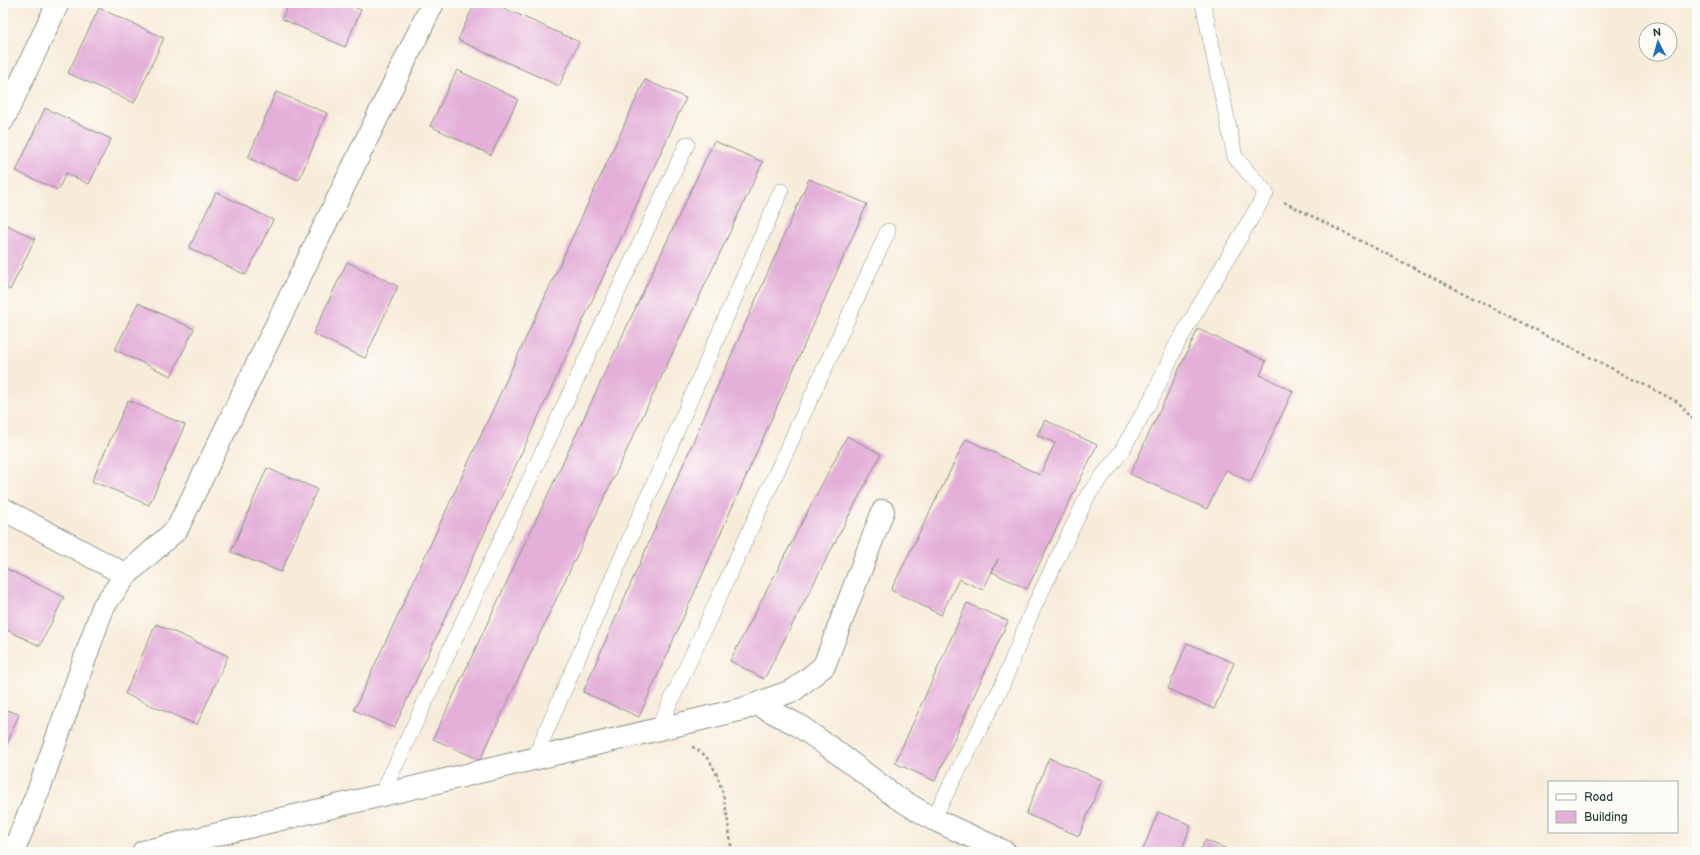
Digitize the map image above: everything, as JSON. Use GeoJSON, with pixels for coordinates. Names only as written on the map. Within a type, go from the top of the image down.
{"type":"FeatureCollection","features":[{"type":"Feature","properties":{"kind":"street"},"geometry":{"type":"LineString","coordinates":[[3,120],[58,3]]}},
{"type":"Feature","properties":{"kind":"street"},"geometry":{"type":"LineString","coordinates":[[13,852],[39,789],[103,606],[126,576],[177,529],[433,3]]}},
{"type":"Feature","properties":{"kind":"street"},"geometry":{"type":"LineString","coordinates":[[3,509],[126,576]]}},
{"type":"Feature","properties":{"kind":"street"},"geometry":{"type":"LineString","coordinates":[[143,852],[743,709],[794,690],[824,666],[883,511]]}},
{"type":"Feature","properties":{"kind":"street"},"geometry":{"type":"LineString","coordinates":[[757,704],[798,725],[896,797],[933,819],[1005,852]]}},
{"type":"Feature","properties":{"kind":"lane"},"geometry":{"type":"LineString","coordinates":[[933,819],[1001,688],[1032,611],[1088,495],[1121,452],[1154,394],[1177,344],[1266,193],[1235,157],[1203,3]]}},
{"type":"Feature","properties":{"kind":"lane"},"geometry":{"type":"LineString","coordinates":[[381,796],[687,144]]}},
{"type":"Feature","properties":{"kind":"lane"},"geometry":{"type":"LineString","coordinates":[[534,759],[781,191]]}},
{"type":"Feature","properties":{"kind":"lane"},"geometry":{"type":"LineString","coordinates":[[658,729],[888,231]]}},
{"type":"Feature","properties":{"kind":"path"},"geometry":{"type":"LineString","coordinates":[[1266,193],[1678,402],[1697,424]]}},
{"type":"Feature","properties":{"kind":"path"},"geometry":{"type":"LineString","coordinates":[[689,746],[696,748],[709,758],[717,773],[722,790],[732,852]]}},
{"type":"Feature","properties":{"kind":"building"},"geometry":{"type":"Polygon","coordinates":[[[289,3],[344,3],[361,10],[345,47],[282,19],[289,3]]]}},
{"type":"Feature","properties":{"kind":"building"},"geometry":{"type":"Polygon","coordinates":[[[475,3],[493,3],[579,42],[559,86],[458,40],[475,3]]]}},
{"type":"Feature","properties":{"kind":"building"},"geometry":{"type":"Polygon","coordinates":[[[99,8],[164,38],[134,103],[68,73],[99,8]]]}},
{"type":"Feature","properties":{"kind":"building"},"geometry":{"type":"Polygon","coordinates":[[[457,70],[518,99],[491,155],[430,126],[457,70]]]}},
{"type":"Feature","properties":{"kind":"building"},"geometry":{"type":"Polygon","coordinates":[[[645,80],[686,98],[394,728],[354,710],[645,80]]]}},
{"type":"Feature","properties":{"kind":"building"},"geometry":{"type":"Polygon","coordinates":[[[276,92],[327,113],[299,180],[248,158],[276,92]]]}},
{"type":"Feature","properties":{"kind":"building"},"geometry":{"type":"Polygon","coordinates":[[[45,108],[111,139],[89,184],[66,173],[58,190],[16,171],[45,108]]]}},
{"type":"Feature","properties":{"kind":"building"},"geometry":{"type":"Polygon","coordinates":[[[714,141],[763,162],[480,760],[433,739],[714,141]]]}},
{"type":"Feature","properties":{"kind":"building"},"geometry":{"type":"Polygon","coordinates":[[[809,179],[867,204],[639,717],[583,692],[809,179]]]}},
{"type":"Feature","properties":{"kind":"building"},"geometry":{"type":"Polygon","coordinates":[[[216,192],[273,220],[246,275],[189,248],[216,192]]]}},
{"type":"Feature","properties":{"kind":"building"},"geometry":{"type":"Polygon","coordinates":[[[3,223],[35,239],[10,290],[3,286],[3,223]]]}},
{"type":"Feature","properties":{"kind":"building"},"geometry":{"type":"Polygon","coordinates":[[[347,262],[398,286],[365,358],[313,334],[347,262]]]}},
{"type":"Feature","properties":{"kind":"building"},"geometry":{"type":"Polygon","coordinates":[[[138,303],[194,329],[171,376],[115,350],[138,303]]]}},
{"type":"Feature","properties":{"kind":"building"},"geometry":{"type":"Polygon","coordinates":[[[1198,329],[1266,361],[1260,375],[1293,391],[1250,482],[1226,470],[1207,509],[1130,474],[1198,329]]]}},
{"type":"Feature","properties":{"kind":"building"},"geometry":{"type":"Polygon","coordinates":[[[128,400],[185,425],[149,505],[92,481],[128,400]]]}},
{"type":"Feature","properties":{"kind":"building"},"geometry":{"type":"Polygon","coordinates":[[[1045,420],[1097,445],[1027,589],[992,572],[998,559],[983,590],[959,579],[941,615],[891,590],[966,439],[1040,475],[1055,443],[1037,435],[1045,420]]]}},
{"type":"Feature","properties":{"kind":"building"},"geometry":{"type":"Polygon","coordinates":[[[847,436],[881,454],[764,679],[730,661],[847,436]]]}},
{"type":"Feature","properties":{"kind":"building"},"geometry":{"type":"Polygon","coordinates":[[[267,468],[317,489],[281,572],[231,552],[267,468]]]}},
{"type":"Feature","properties":{"kind":"building"},"geometry":{"type":"Polygon","coordinates":[[[5,568],[64,597],[40,646],[3,628],[3,573],[5,568]]]}},
{"type":"Feature","properties":{"kind":"building"},"geometry":{"type":"Polygon","coordinates":[[[967,603],[1008,621],[935,781],[895,763],[967,603]]]}},
{"type":"Feature","properties":{"kind":"building"},"geometry":{"type":"Polygon","coordinates":[[[156,624],[228,656],[197,725],[125,694],[156,624]]]}},
{"type":"Feature","properties":{"kind":"building"},"geometry":{"type":"Polygon","coordinates":[[[1187,643],[1234,663],[1214,709],[1168,689],[1187,643]]]}},
{"type":"Feature","properties":{"kind":"building"},"geometry":{"type":"Polygon","coordinates":[[[3,709],[19,714],[7,744],[3,743],[3,709]]]}},
{"type":"Feature","properties":{"kind":"building"},"geometry":{"type":"Polygon","coordinates":[[[1049,758],[1102,780],[1079,836],[1026,814],[1049,758]]]}},
{"type":"Feature","properties":{"kind":"building"},"geometry":{"type":"Polygon","coordinates":[[[1158,812],[1191,825],[1181,852],[1142,852],[1158,812]]]}},
{"type":"Feature","properties":{"kind":"building"},"geometry":{"type":"Polygon","coordinates":[[[1205,840],[1234,852],[1200,852],[1205,840]]]}}]}
